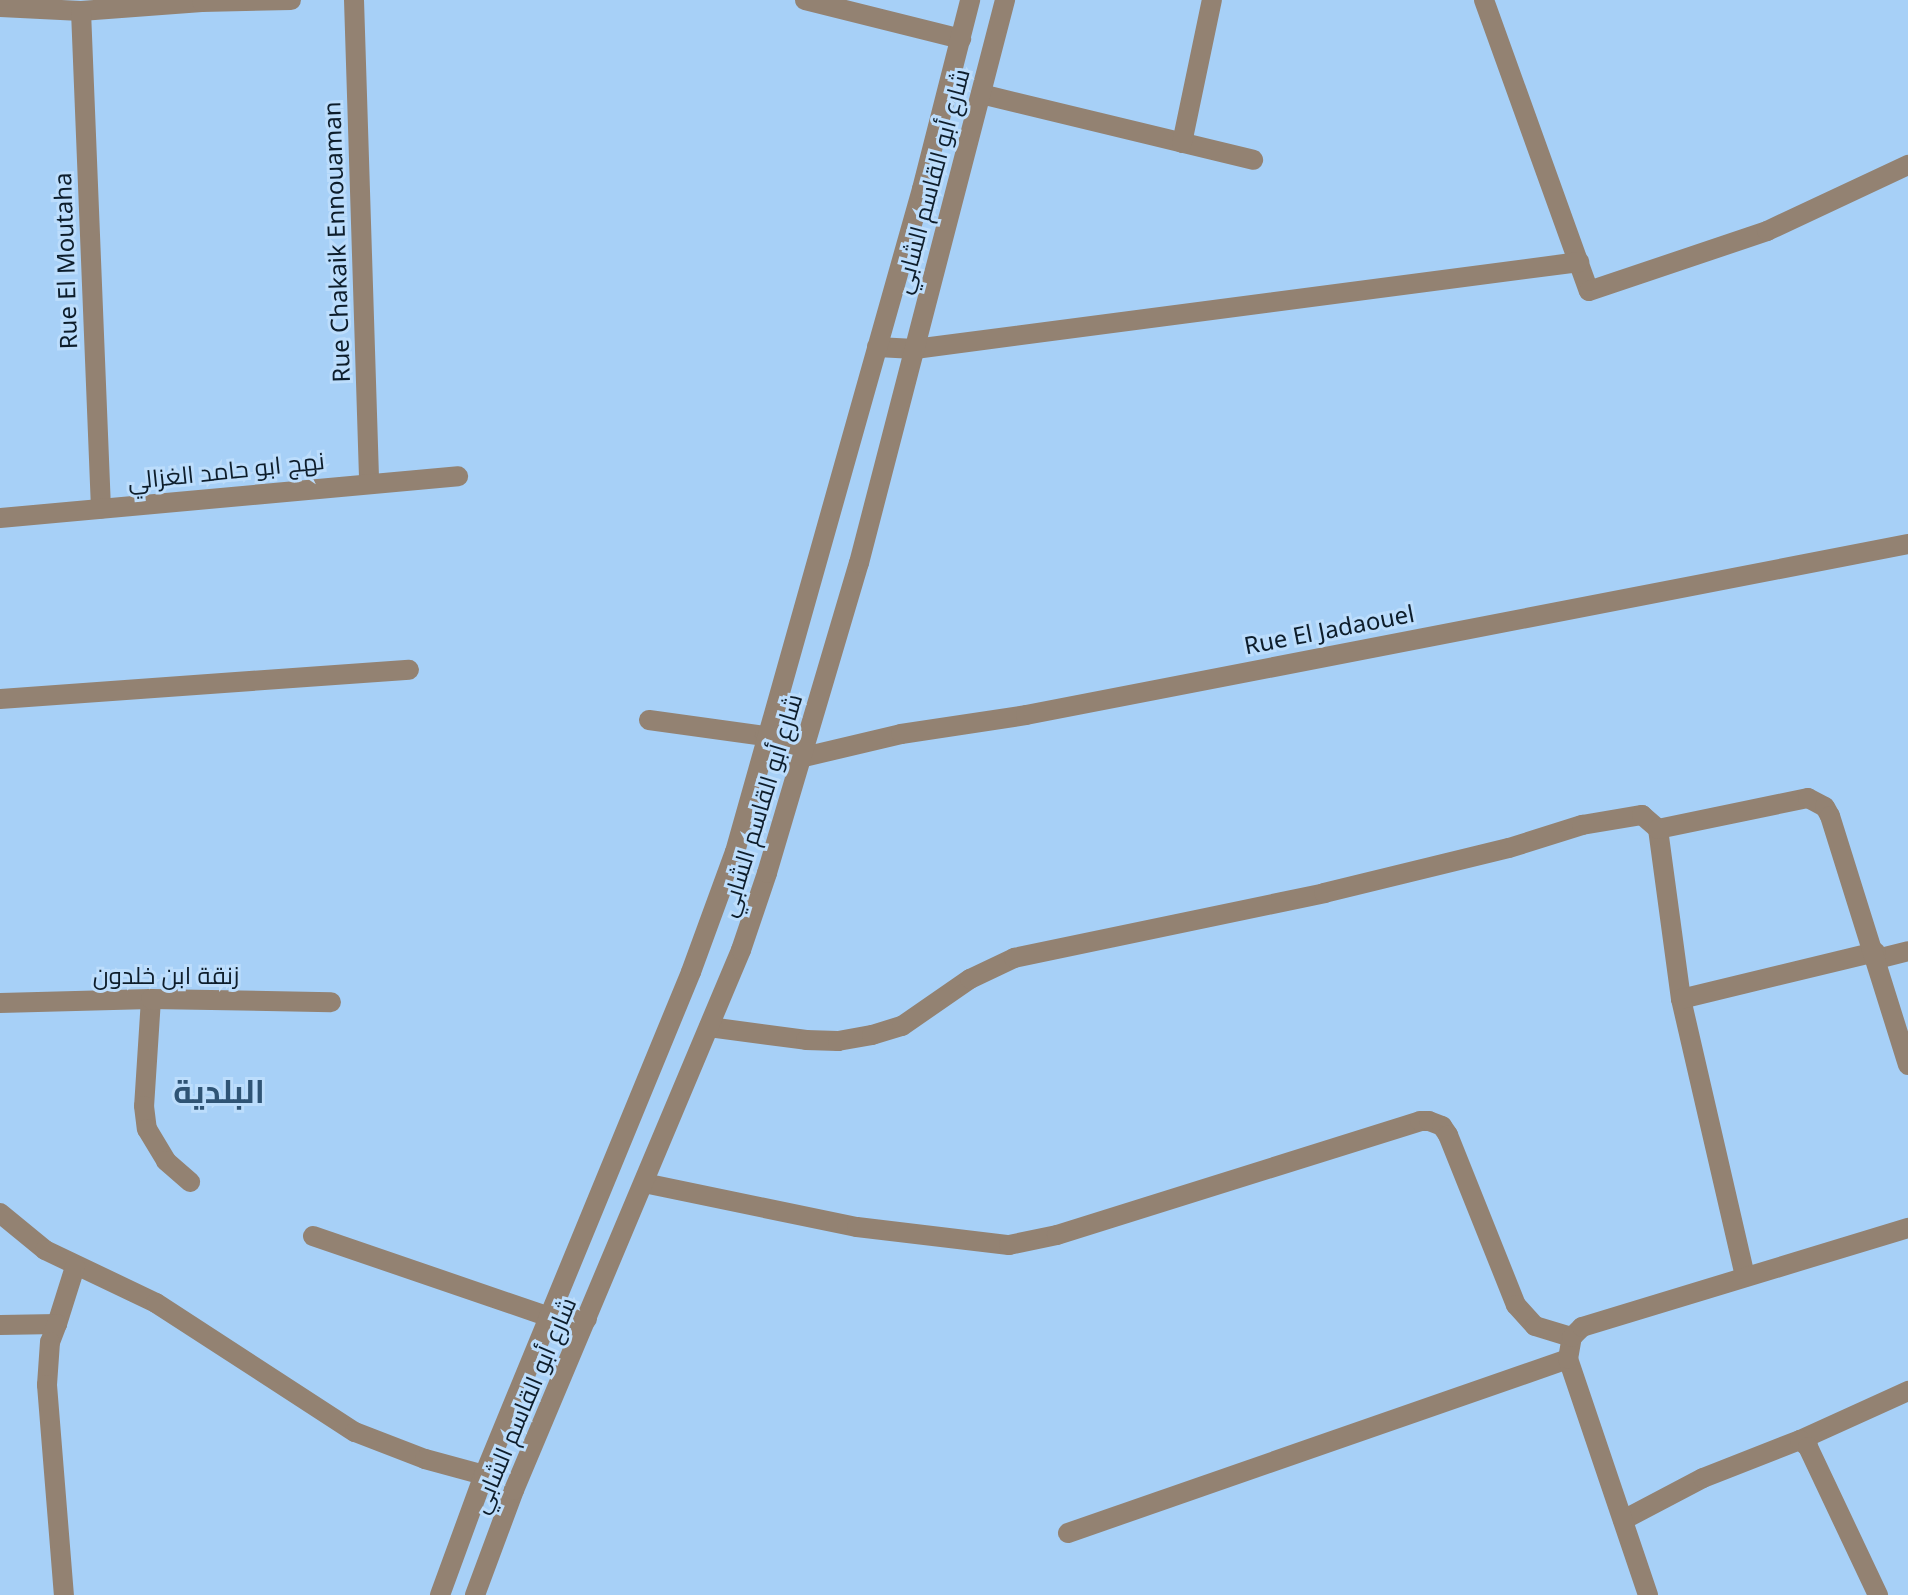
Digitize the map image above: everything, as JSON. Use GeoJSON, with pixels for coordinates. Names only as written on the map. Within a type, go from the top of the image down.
{"type":"FeatureCollection","features":[{"type":"Feature","properties":{"kind":"street"},"geometry":{"type":"LineString","coordinates":[[0,7],[81,11],[202,1],[291,0]]}},
{"type":"Feature","properties":{"kind":"street","name":"Rue Chakaik Ennouaman"},"geometry":{"type":"LineString","coordinates":[[354,0],[369,483]]}},
{"type":"Feature","properties":{"kind":"street"},"geometry":{"type":"LineString","coordinates":[[805,0],[961,39]]}},
{"type":"Feature","properties":{"kind":"street","name":"شارع أبو القاسم الشابي"},"geometry":{"type":"LineString","coordinates":[[440,1595],[484,1475],[720,895],[877,347],[970,0]]}},
{"type":"Feature","properties":{"kind":"street","name":"شارع أبو القاسم الشابي"},"geometry":{"type":"LineString","coordinates":[[475,1595],[514,1490],[741,950],[804,757],[915,349],[1005,0]]}},
{"type":"Feature","properties":{"kind":"street"},"geometry":{"type":"LineString","coordinates":[[1182,143],[1212,0]]}},
{"type":"Feature","properties":{"kind":"street"},"geometry":{"type":"LineString","coordinates":[[1484,0],[1589,291],[1767,231],[1908,165]]}},
{"type":"Feature","properties":{"kind":"street","name":"Rue El Moutaha"},"geometry":{"type":"LineString","coordinates":[[81,11],[101,509]]}},
{"type":"Feature","properties":{"kind":"street"},"geometry":{"type":"LineString","coordinates":[[981,94],[1253,160]]}},
{"type":"Feature","properties":{"kind":"street"},"geometry":{"type":"LineString","coordinates":[[877,347],[915,349],[1579,262]]}},
{"type":"Feature","properties":{"kind":"street","name":"نهج ابو حامد الغزالي"},"geometry":{"type":"LineString","coordinates":[[0,518],[458,476]]}},
{"type":"Feature","properties":{"kind":"street","name":"Rue El Jadaouel"},"geometry":{"type":"LineString","coordinates":[[804,757],[901,734],[1026,715],[1908,544]]}},
{"type":"Feature","properties":{"kind":"street"},"geometry":{"type":"LineString","coordinates":[[0,699],[409,670]]}},
{"type":"Feature","properties":{"kind":"street"},"geometry":{"type":"LineString","coordinates":[[649,720],[765,736],[804,757]]}},
{"type":"Feature","properties":{"kind":"street"},"geometry":{"type":"LineString","coordinates":[[1658,829],[1808,798],[1817,801],[1830,816],[1908,1065]]}},
{"type":"Feature","properties":{"kind":"street"},"geometry":{"type":"LineString","coordinates":[[709,1027],[806,1040],[838,1041],[872,1035],[902,1026],[970,979],[1014,958],[1324,893],[1509,848],[1582,825],[1642,815],[1658,829],[1681,999],[1745,1277]]}},
{"type":"Feature","properties":{"kind":"street"},"geometry":{"type":"LineString","coordinates":[[1681,999],[1908,951]]}},
{"type":"Feature","properties":{"kind":"street"},"geometry":{"type":"LineString","coordinates":[[151,999],[144,1106],[147,1129],[166,1161],[190,1182]]}},
{"type":"Feature","properties":{"kind":"street","name":"زنقة ابن خلدون"},"geometry":{"type":"LineString","coordinates":[[0,1003],[151,999],[331,1002]]}},
{"type":"Feature","properties":{"kind":"street"},"geometry":{"type":"LineString","coordinates":[[644,1183],[857,1227],[1009,1245],[1070,1232],[1420,1121],[1429,1121],[1442,1126],[1448,1135],[1516,1305],[1535,1326],[1572,1337]]}},
{"type":"Feature","properties":{"kind":"street"},"geometry":{"type":"LineString","coordinates":[[0,1213],[34,1242],[75,1267],[156,1303],[355,1432],[425,1459],[484,1475]]}},
{"type":"Feature","properties":{"kind":"street"},"geometry":{"type":"LineString","coordinates":[[1648,1595],[1568,1359],[1572,1337],[1582,1327],[1908,1228]]}},
{"type":"Feature","properties":{"kind":"street"},"geometry":{"type":"LineString","coordinates":[[313,1236],[549,1317],[587,1319]]}},
{"type":"Feature","properties":{"kind":"street"},"geometry":{"type":"LineString","coordinates":[[64,1595],[47,1385],[50,1342],[75,1267]]}},
{"type":"Feature","properties":{"kind":"street"},"geometry":{"type":"LineString","coordinates":[[0,1325],[57,1324]]}},
{"type":"Feature","properties":{"kind":"street"},"geometry":{"type":"LineString","coordinates":[[1068,1533],[1568,1359]]}},
{"type":"Feature","properties":{"kind":"street"},"geometry":{"type":"LineString","coordinates":[[1623,1520],[1703,1478],[1800,1440],[1908,1391]]}},
{"type":"Feature","properties":{"kind":"street"},"geometry":{"type":"LineString","coordinates":[[1800,1440],[1808,1447],[1878,1595]]}},
{"type":"Feature","properties":{"kind":"district","name":"البلدية"},"geometry":{"type":"Point","coordinates":[219,1091]}}]}
